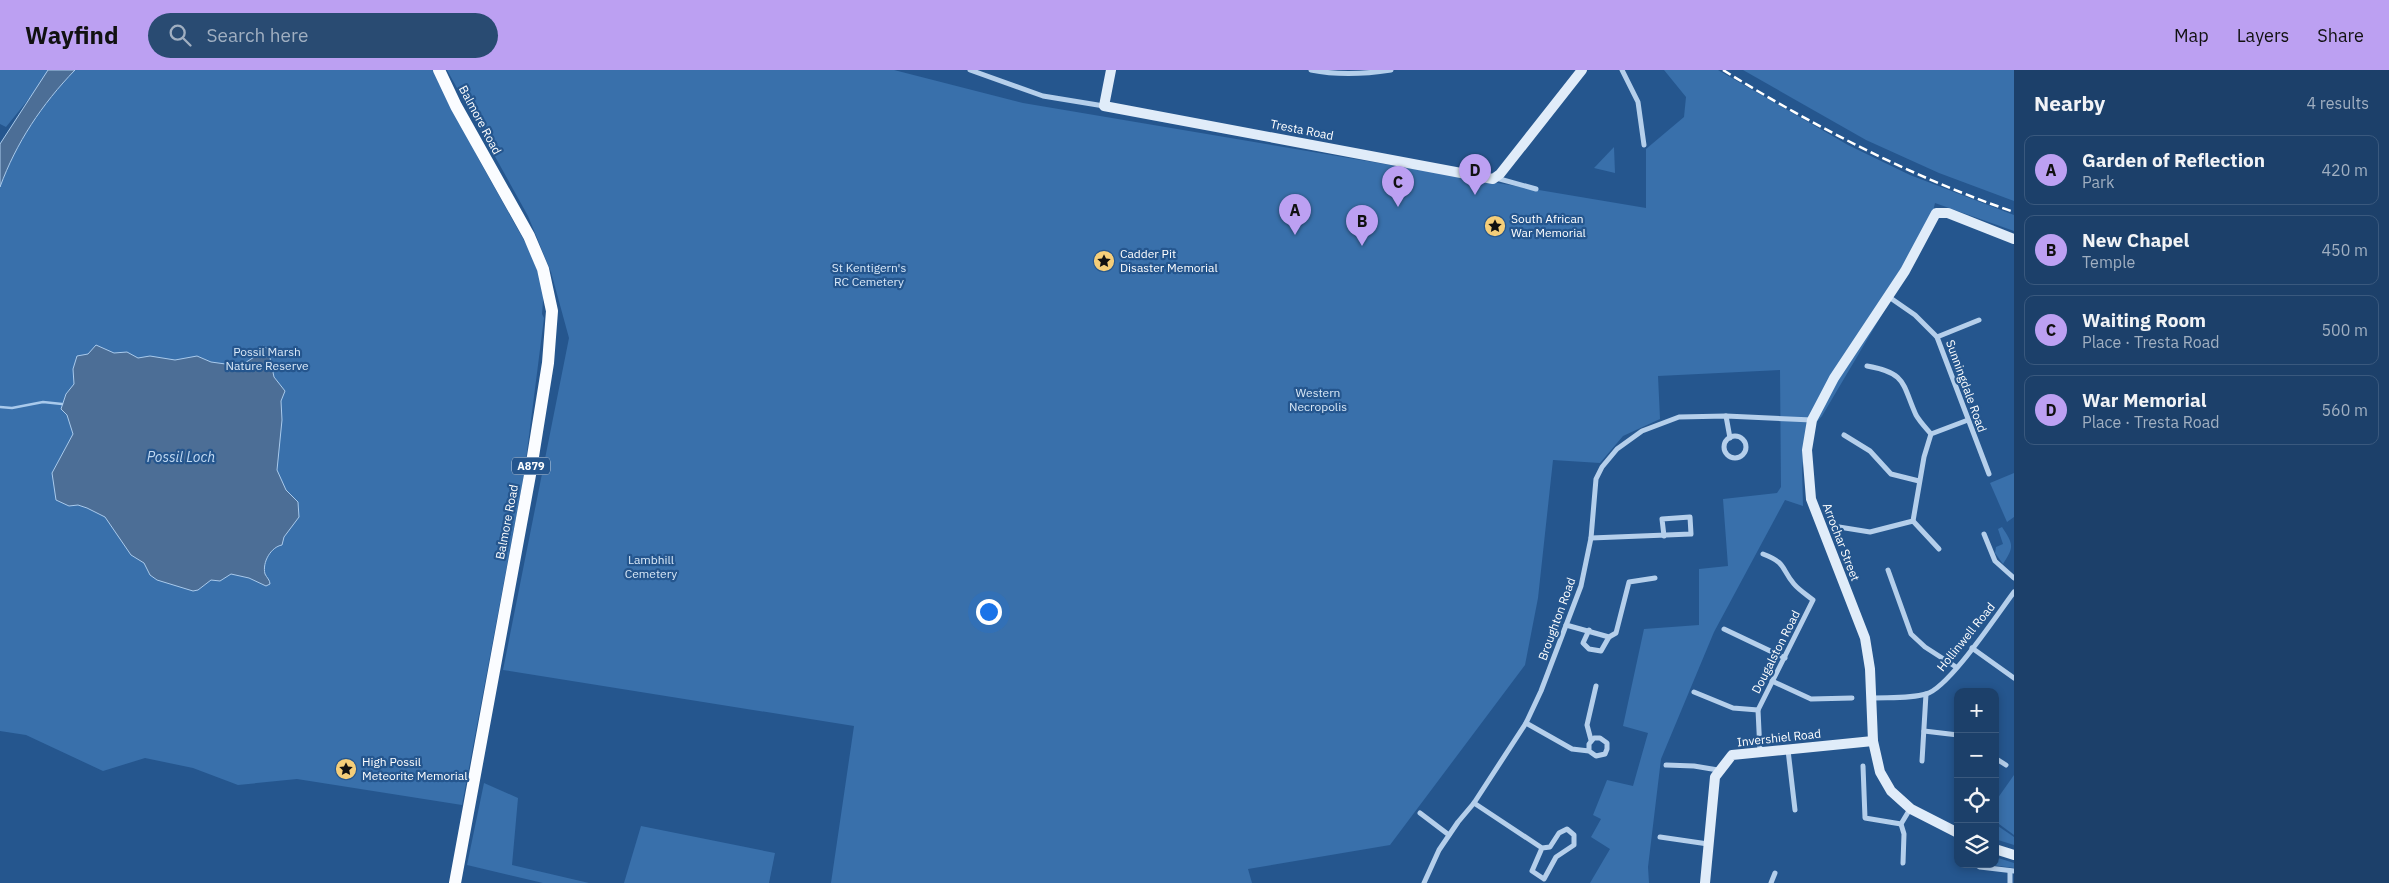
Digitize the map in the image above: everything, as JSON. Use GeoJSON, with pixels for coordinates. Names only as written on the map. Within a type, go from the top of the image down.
{"type":"FeatureCollection","features":[{"type":"Feature","properties":{"kind":"main road","name":"Balmore Road"},"geometry":{"type":"LineString","coordinates":[[439,70],[456,106],[529,236],[543,269],[552,311],[548,363],[530,475],[456,883]]}},
{"type":"Feature","properties":{"kind":"street","name":"Tresta Road"},"geometry":{"type":"LineString","coordinates":[[970,70],[1043,96],[1495,178]]}},
{"type":"Feature","properties":{"kind":"street"},"geometry":{"type":"LineString","coordinates":[[1104,106],[1111,70]]}},
{"type":"Feature","properties":{"kind":"street"},"geometry":{"type":"LineString","coordinates":[[1311,70],[1372,73],[1391,70]]}},
{"type":"Feature","properties":{"kind":"street"},"geometry":{"type":"LineString","coordinates":[[1536,189],[1495,178],[1582,70]]}},
{"type":"Feature","properties":{"kind":"street"},"geometry":{"type":"LineString","coordinates":[[1622,70],[1638,102],[1644,144]]}},
{"type":"Feature","properties":{"kind":"street","name":"Arrochar Street"},"geometry":{"type":"LineString","coordinates":[[1954,831],[1910,809],[1891,791],[1880,772],[1873,741],[1870,669],[1865,638],[1811,499],[1807,450],[1812,420],[1834,378],[1889,297],[1936,214],[1948,213],[2014,239]]}},
{"type":"Feature","properties":{"kind":"street","name":"Sunningdale Road"},"geometry":{"type":"LineString","coordinates":[[1889,297],[1915,315],[1938,337],[1989,474]]}},
{"type":"Feature","properties":{"kind":"street"},"geometry":{"type":"LineString","coordinates":[[1938,337],[1979,320]]}},
{"type":"Feature","properties":{"kind":"street"},"geometry":{"type":"LineString","coordinates":[[1867,366],[1887,369],[1905,383],[1917,417],[1931,434]]}},
{"type":"Feature","properties":{"kind":"street"},"geometry":{"type":"LineString","coordinates":[[1726,416],[1730,438]]}},
{"type":"Feature","properties":{"kind":"street","name":"Broughton Road"},"geometry":{"type":"LineString","coordinates":[[1424,883],[1439,850],[1474,803],[1526,723],[1541,691],[1581,586],[1591,538],[1596,479],[1602,467],[1617,449],[1642,431],[1679,417],[1726,416],[1812,420]]}},
{"type":"Feature","properties":{"kind":"street"},"geometry":{"type":"LineString","coordinates":[[1931,434],[1968,420]]}},
{"type":"Feature","properties":{"kind":"street"},"geometry":{"type":"LineString","coordinates":[[1913,521],[1919,481],[1931,434]]}},
{"type":"Feature","properties":{"kind":"street"},"geometry":{"type":"LineString","coordinates":[[1844,435],[1870,451],[1891,474],[1919,481]]}},
{"type":"Feature","properties":{"kind":"street"},"geometry":{"type":"LineString","coordinates":[[1737,437],[1743,440],[1746,450],[1742,456],[1736,458],[1726,454],[1725,443],[1730,438],[1737,437]]}},
{"type":"Feature","properties":{"kind":"street"},"geometry":{"type":"LineString","coordinates":[[1591,538],[1664,536],[1691,534],[1690,517],[1662,519],[1664,536]]}},
{"type":"Feature","properties":{"kind":"street"},"geometry":{"type":"LineString","coordinates":[[1839,526],[1870,532],[1913,521]]}},
{"type":"Feature","properties":{"kind":"street"},"geometry":{"type":"LineString","coordinates":[[1913,521],[1939,549]]}},
{"type":"Feature","properties":{"kind":"street"},"geometry":{"type":"LineString","coordinates":[[1984,534],[1994,561],[2014,578]]}},
{"type":"Feature","properties":{"kind":"street","name":"Dougalston Road"},"geometry":{"type":"LineString","coordinates":[[1760,753],[1758,710],[1813,600],[1793,584],[1785,568],[1775,558],[1763,554]]}},
{"type":"Feature","properties":{"kind":"street"},"geometry":{"type":"LineString","coordinates":[[1888,570],[1911,634],[1925,647],[1956,667]]}},
{"type":"Feature","properties":{"kind":"street"},"geometry":{"type":"LineString","coordinates":[[1589,630],[1583,642],[1589,649],[1601,651],[1609,637],[1616,633],[1630,582],[1655,578]]}},
{"type":"Feature","properties":{"kind":"street","name":"Hollinwell Road"},"geometry":{"type":"LineString","coordinates":[[1926,694],[1938,687],[1956,667],[2014,592]]}},
{"type":"Feature","properties":{"kind":"street"},"geometry":{"type":"LineString","coordinates":[[1566,625],[1609,637]]}},
{"type":"Feature","properties":{"kind":"street"},"geometry":{"type":"LineString","coordinates":[[1724,629],[1785,658]]}},
{"type":"Feature","properties":{"kind":"street"},"geometry":{"type":"LineString","coordinates":[[1972,648],[2014,678]]}},
{"type":"Feature","properties":{"kind":"street"},"geometry":{"type":"LineString","coordinates":[[1772,681],[1811,699],[1852,698]]}},
{"type":"Feature","properties":{"kind":"street"},"geometry":{"type":"LineString","coordinates":[[1589,751],[1591,740],[1587,726],[1596,686]]}},
{"type":"Feature","properties":{"kind":"street"},"geometry":{"type":"LineString","coordinates":[[1694,692],[1733,708],[1758,710]]}},
{"type":"Feature","properties":{"kind":"street"},"geometry":{"type":"LineString","coordinates":[[1871,698],[1926,694],[1922,761]]}},
{"type":"Feature","properties":{"kind":"street"},"geometry":{"type":"LineString","coordinates":[[1526,723],[1572,749],[1589,751],[1594,756],[1599,756],[1608,750],[1607,743],[1603,739],[1597,737],[1591,740]]}},
{"type":"Feature","properties":{"kind":"street"},"geometry":{"type":"LineString","coordinates":[[1924,731],[1954,735]]}},
{"type":"Feature","properties":{"kind":"street","name":"Invershiel Road"},"geometry":{"type":"LineString","coordinates":[[1718,770],[1732,755],[1873,741]]}},
{"type":"Feature","properties":{"kind":"street"},"geometry":{"type":"LineString","coordinates":[[1788,750],[1795,810]]}},
{"type":"Feature","properties":{"kind":"street"},"geometry":{"type":"LineString","coordinates":[[1999,761],[2006,765]]}},
{"type":"Feature","properties":{"kind":"street"},"geometry":{"type":"LineString","coordinates":[[1666,765],[1694,766],[1718,770],[1715,777],[1705,883]]}},
{"type":"Feature","properties":{"kind":"street"},"geometry":{"type":"LineString","coordinates":[[1864,766],[1865,818],[1901,824]]}},
{"type":"Feature","properties":{"kind":"street"},"geometry":{"type":"LineString","coordinates":[[1474,803],[1542,848],[1550,847],[1558,832],[1567,829],[1574,835],[1574,845],[1556,857],[1544,879],[1532,871],[1542,848]]}},
{"type":"Feature","properties":{"kind":"street"},"geometry":{"type":"LineString","coordinates":[[1902,863],[1904,834],[1901,824],[1910,809]]}},
{"type":"Feature","properties":{"kind":"street"},"geometry":{"type":"LineString","coordinates":[[1420,814],[1450,834]]}},
{"type":"Feature","properties":{"kind":"street"},"geometry":{"type":"LineString","coordinates":[[1660,837],[1708,844]]}},
{"type":"Feature","properties":{"kind":"street"},"geometry":{"type":"LineString","coordinates":[[1999,851],[2014,855]]}},
{"type":"Feature","properties":{"kind":"street"},"geometry":{"type":"LineString","coordinates":[[1988,868],[2012,871],[2010,883]]}},
{"type":"Feature","properties":{"kind":"street"},"geometry":{"type":"LineString","coordinates":[[1770,883],[1775,873]]}},
{"type":"Feature","properties":{"kind":"green space"},"geometry":{"type":"Polygon","coordinates":[[[0,70],[52,70],[6,127],[0,124],[0,70]]]}},
{"type":"Feature","properties":{"kind":"green space","name":"Possil Marsh Nature Reserve"},"geometry":{"type":"Polygon","coordinates":[[[75,70],[437,70],[478,158],[530,251],[544,289],[542,314],[544,318],[524,475],[462,805],[297,779],[238,785],[193,768],[145,758],[103,771],[26,735],[0,731],[0,187],[14,155],[31,125],[52,96],[75,70]]]}},
{"type":"Feature","properties":{"kind":"green space"},"geometry":{"type":"Polygon","coordinates":[[[447,70],[894,70],[1023,103],[1646,208],[1646,149],[1684,117],[1686,97],[1664,70],[1718,70],[1848,145],[1910,175],[2014,215],[2014,231],[1935,203],[1926,240],[1822,416],[1808,432],[1802,468],[1803,506],[1785,500],[1714,632],[1661,759],[1648,867],[1649,883],[1590,883],[1610,849],[1591,837],[1601,819],[1593,815],[1607,780],[1633,786],[1648,733],[1623,726],[1644,629],[1699,625],[1699,569],[1728,566],[1723,499],[1777,493],[1781,487],[1780,370],[1658,376],[1660,419],[1623,436],[1600,463],[1553,460],[1538,598],[1525,665],[1390,845],[1248,869],[1252,883],[831,883],[854,726],[503,670],[569,338],[551,272],[528,216],[447,70]]]}},
{"type":"Feature","properties":{"kind":"green space"},"geometry":{"type":"Polygon","coordinates":[[[1743,70],[2014,70],[2014,201],[1939,173],[1866,140],[1743,70]]]}},
{"type":"Feature","properties":{"kind":"green space"},"geometry":{"type":"Polygon","coordinates":[[[1614,147],[1615,173],[1594,168],[1614,147]]]}},
{"type":"Feature","properties":{"kind":"green space"},"geometry":{"type":"Polygon","coordinates":[[[2014,473],[2014,517],[2007,522],[1990,483],[2014,473]]]}},
{"type":"Feature","properties":{"kind":"green space"},"geometry":{"type":"Polygon","coordinates":[[[2002,527],[2009,538],[2011,546],[2011,550],[2003,564],[1995,553],[1996,547],[2003,544],[1998,529],[2002,527]]]}},
{"type":"Feature","properties":{"kind":"green space"},"geometry":{"type":"Polygon","coordinates":[[[2014,775],[2014,835],[1999,824],[1999,796],[2014,775]]]}},
{"type":"Feature","properties":{"kind":"green space"},"geometry":{"type":"Polygon","coordinates":[[[484,783],[518,798],[512,865],[589,883],[543,883],[467,865],[484,783]]]}},
{"type":"Feature","properties":{"kind":"green space"},"geometry":{"type":"Polygon","coordinates":[[[641,826],[775,853],[769,883],[624,883],[641,826]]]}},
{"type":"Feature","properties":{"kind":"green space"},"geometry":{"type":"Polygon","coordinates":[[[1999,827],[2014,837],[2014,845],[1999,840],[1999,827]]]}},
{"type":"Feature","properties":{"kind":"green space"},"geometry":{"type":"Polygon","coordinates":[[[1999,858],[2014,863],[2014,868],[1999,866],[1999,858]]]}},
{"type":"Feature","properties":{"kind":"water"},"geometry":{"type":"Polygon","coordinates":[[[48,70],[75,70],[52,96],[31,125],[6,171],[0,187],[0,144],[48,70]]]}},
{"type":"Feature","properties":{"kind":"water","name":"Possil Loch"},"geometry":{"type":"Polygon","coordinates":[[[96,345],[114,353],[127,352],[138,358],[150,356],[175,360],[197,356],[211,362],[240,366],[259,354],[263,346],[268,349],[274,377],[285,391],[281,401],[282,420],[277,470],[286,490],[298,502],[299,517],[284,537],[282,545],[274,549],[266,560],[264,569],[270,584],[266,586],[249,578],[231,574],[220,581],[211,580],[198,590],[193,591],[157,580],[150,575],[144,563],[131,555],[105,517],[87,508],[78,505],[69,506],[56,500],[52,473],[73,434],[67,415],[61,409],[66,394],[74,384],[73,369],[77,356],[88,354],[96,345]]]}},
{"type":"Feature","properties":{"kind":"waterway"},"geometry":{"type":"LineString","coordinates":[[0,407],[12,408],[43,402],[62,404]]}},
{"type":"Feature","properties":{"kind":"railway"},"geometry":{"type":"LineString","coordinates":[[1723,70],[1829,131],[1901,167],[2014,212]]}},
{"type":"Feature","properties":{"kind":"place","name":"War Memorial"},"geometry":{"type":"Point","coordinates":[1475,195]}},
{"type":"Feature","properties":{"kind":"place","name":"Waiting Room"},"geometry":{"type":"Point","coordinates":[1398,207]}},
{"type":"Feature","properties":{"kind":"place","name":"South African War Memorial"},"geometry":{"type":"Point","coordinates":[1495,226]}},
{"type":"Feature","properties":{"kind":"place","name":"Garden of Reflection"},"geometry":{"type":"Point","coordinates":[1295,235]}},
{"type":"Feature","properties":{"kind":"place","name":"New Chapel"},"geometry":{"type":"Point","coordinates":[1362,246]}},
{"type":"Feature","properties":{"kind":"place","name":"Cadder Pit Disaster Memorial"},"geometry":{"type":"Point","coordinates":[1104,261]}},
{"type":"Feature","properties":{"kind":"place","name":"High Possil Meteorite Memorial"},"geometry":{"type":"Point","coordinates":[346,769]}},
{"type":"Feature","properties":{"kind":"park label","name":"St Kentigern's RC Cemetery"},"geometry":{"type":"Point","coordinates":[869,275]}},
{"type":"Feature","properties":{"kind":"park label","name":"Western Necropolis"},"geometry":{"type":"Point","coordinates":[1318,400]}},
{"type":"Feature","properties":{"kind":"park label","name":"Lambhill Cemetery"},"geometry":{"type":"Point","coordinates":[651,567]}}]}
